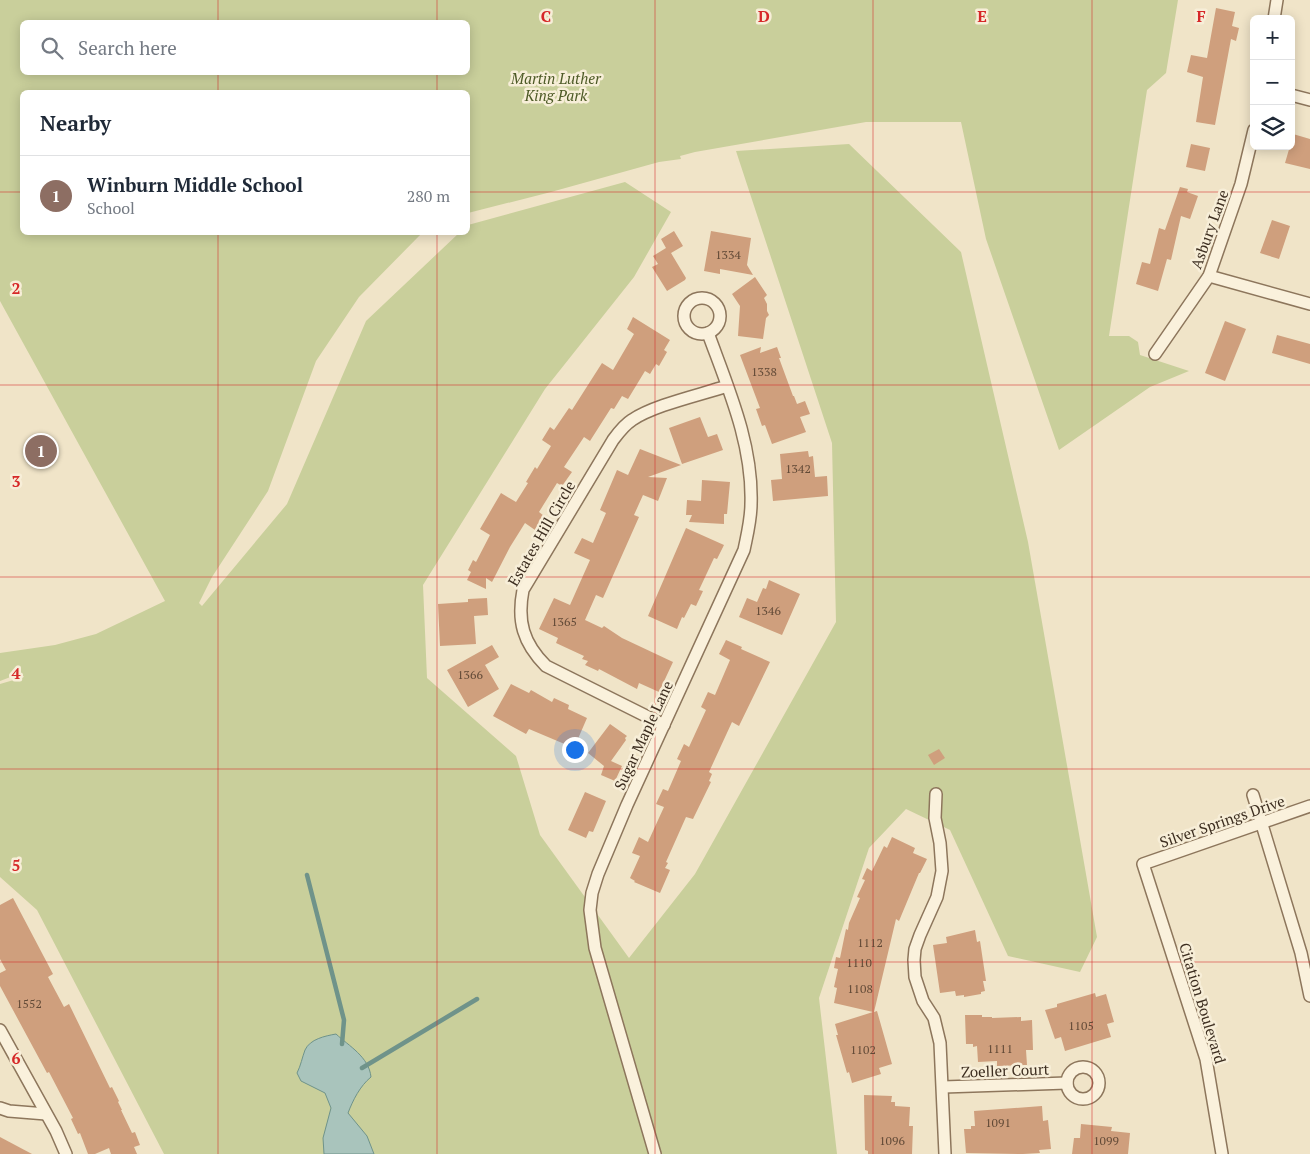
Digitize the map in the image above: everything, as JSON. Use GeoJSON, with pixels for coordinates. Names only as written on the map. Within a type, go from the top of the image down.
{"type":"FeatureCollection","features":[{"type":"Feature","properties":{"kind":"street"},"geometry":{"type":"LineString","coordinates":[[1275,15],[1277,0]]}},
{"type":"Feature","properties":{"kind":"street"},"geometry":{"type":"LineString","coordinates":[[1295,96],[1310,100]]}},
{"type":"Feature","properties":{"kind":"street","name":"Asbury Lane"},"geometry":{"type":"LineString","coordinates":[[1155,354],[1209,276],[1241,184],[1250,147]]}},
{"type":"Feature","properties":{"kind":"street"},"geometry":{"type":"LineString","coordinates":[[1209,276],[1310,304]]}},
{"type":"Feature","properties":{"kind":"street","name":"Sugar Maple Lane"},"geometry":{"type":"LineString","coordinates":[[655,1154],[595,948],[590,910],[592,893],[598,874],[744,550],[752,504],[746,444],[708,333]]}},
{"type":"Feature","properties":{"kind":"street","name":"Estates Hill Circle"},"geometry":{"type":"LineString","coordinates":[[664,725],[546,666],[535,655],[526,640],[521,625],[520,604],[523,590],[622,427],[651,410],[727,386]]}},
{"type":"Feature","properties":{"kind":"street"},"geometry":{"type":"LineString","coordinates":[[936,794],[935,818],[940,843],[942,871],[937,897],[915,949],[914,977],[923,1001],[934,1018],[940,1043],[945,1154]]}},
{"type":"Feature","properties":{"kind":"street"},"geometry":{"type":"LineString","coordinates":[[1253,795],[1301,953],[1310,996]]}},
{"type":"Feature","properties":{"kind":"street","name":"Silver Springs Drive"},"geometry":{"type":"LineString","coordinates":[[1143,864],[1310,806]]}},
{"type":"Feature","properties":{"kind":"street","name":"Citation Boulevard"},"geometry":{"type":"LineString","coordinates":[[1143,864],[1206,1059],[1222,1154]]}},
{"type":"Feature","properties":{"kind":"street"},"geometry":{"type":"LineString","coordinates":[[1,1035],[56,1131],[66,1154]]}},
{"type":"Feature","properties":{"kind":"street","name":"Zoeller Court"},"geometry":{"type":"LineString","coordinates":[[943,1087],[1067,1083]]}},
{"type":"Feature","properties":{"kind":"street"},"geometry":{"type":"LineString","coordinates":[[0,1108],[9,1111],[46,1114]]}},
{"type":"Feature","properties":{"kind":"green space","name":"Martin Luther King Park"},"geometry":{"type":"Polygon","coordinates":[[[0,0],[1178,0],[1166,73],[1147,90],[1109,336],[1129,336],[1138,342],[1140,355],[1189,371],[1150,387],[1059,450],[986,239],[961,122],[866,122],[695,152],[680,156],[681,159],[659,162],[470,212],[470,90],[20,90],[20,235],[420,235],[359,297],[316,361],[268,491],[212,577],[199,603],[202,606],[287,504],[366,321],[457,235],[470,235],[470,224],[625,182],[671,212],[634,277],[545,389],[423,585],[427,678],[516,756],[540,835],[629,958],[695,874],[836,622],[832,443],[736,151],[849,144],[961,252],[1028,542],[1097,937],[1080,972],[1008,956],[950,830],[906,809],[869,848],[819,998],[837,1154],[164,1154],[37,910],[0,877],[0,684],[24,677],[21,673],[0,681],[0,653],[55,645],[96,634],[165,601],[0,301],[0,0]]]}},
{"type":"Feature","properties":{"kind":"water"},"geometry":{"type":"Polygon","coordinates":[[[336,1034],[358,1052],[369,1070],[371,1077],[357,1094],[348,1113],[367,1136],[374,1154],[324,1154],[323,1138],[331,1108],[325,1093],[301,1081],[297,1073],[305,1050],[310,1043],[336,1034]]]}},
{"type":"Feature","properties":{"kind":"building"},"geometry":{"type":"Polygon","coordinates":[[[1216,8],[1235,12],[1232,26],[1239,28],[1236,41],[1231,39],[1215,125],[1196,122],[1203,77],[1187,72],[1191,55],[1207,58],[1216,8]]]}},
{"type":"Feature","properties":{"kind":"building"},"geometry":{"type":"Polygon","coordinates":[[[1295,135],[1310,139],[1310,169],[1285,163],[1289,150],[1295,150],[1295,135]]]}},
{"type":"Feature","properties":{"kind":"building"},"geometry":{"type":"Polygon","coordinates":[[[1191,144],[1210,148],[1205,171],[1186,167],[1191,144]]]}},
{"type":"Feature","properties":{"kind":"building"},"geometry":{"type":"Polygon","coordinates":[[[1180,187],[1188,189],[1187,192],[1198,196],[1190,219],[1181,216],[1171,260],[1167,259],[1158,291],[1136,284],[1142,262],[1150,264],[1159,228],[1165,230],[1180,187]]]}},
{"type":"Feature","properties":{"kind":"building"},"geometry":{"type":"Polygon","coordinates":[[[1272,220],[1290,226],[1279,259],[1260,253],[1272,220]]]}},
{"type":"Feature","properties":{"kind":"building"},"geometry":{"type":"Polygon","coordinates":[[[674,231],[683,246],[671,253],[686,278],[667,291],[652,267],[658,264],[653,256],[666,248],[661,239],[674,231]]]}},
{"type":"Feature","properties":{"kind":"building"},"geometry":{"type":"Polygon","coordinates":[[[711,231],[751,238],[747,265],[753,275],[720,269],[720,274],[704,271],[711,231]]]}},
{"type":"Feature","properties":{"kind":"building"},"geometry":{"type":"Polygon","coordinates":[[[755,277],[767,295],[764,298],[769,315],[766,318],[763,339],[738,336],[740,306],[732,294],[755,277]]]}},
{"type":"Feature","properties":{"kind":"building"},"geometry":{"type":"Polygon","coordinates":[[[633,317],[670,340],[664,350],[667,352],[659,366],[656,364],[650,374],[645,371],[628,399],[622,396],[614,409],[611,408],[590,441],[584,437],[564,467],[572,472],[562,486],[557,483],[539,512],[544,516],[535,530],[525,523],[492,582],[486,578],[486,589],[467,580],[471,572],[468,570],[473,560],[476,562],[490,535],[480,529],[501,493],[516,502],[535,467],[537,469],[551,446],[542,440],[550,427],[554,430],[569,408],[572,410],[602,363],[613,370],[634,334],[627,329],[633,317]]]}},
{"type":"Feature","properties":{"kind":"building"},"geometry":{"type":"Polygon","coordinates":[[[1225,321],[1246,329],[1225,381],[1205,373],[1225,321]]]}},
{"type":"Feature","properties":{"kind":"building"},"geometry":{"type":"Polygon","coordinates":[[[1277,335],[1310,344],[1310,364],[1272,353],[1277,335]]]}},
{"type":"Feature","properties":{"kind":"building"},"geometry":{"type":"Polygon","coordinates":[[[761,347],[760,353],[777,347],[781,358],[779,358],[793,396],[797,404],[805,401],[810,414],[800,417],[806,432],[772,444],[765,425],[762,426],[756,409],[760,408],[740,355],[761,347]]]}},
{"type":"Feature","properties":{"kind":"building"},"geometry":{"type":"Polygon","coordinates":[[[700,417],[708,437],[717,434],[723,450],[682,464],[669,428],[700,417]]]}},
{"type":"Feature","properties":{"kind":"building"},"geometry":{"type":"Polygon","coordinates":[[[640,449],[681,465],[648,477],[667,478],[658,501],[643,495],[634,515],[639,517],[603,598],[596,595],[585,620],[602,628],[604,626],[622,638],[673,662],[659,692],[639,683],[637,689],[599,669],[598,671],[585,665],[588,661],[582,659],[584,656],[556,643],[558,638],[539,629],[554,598],[570,605],[590,560],[574,553],[582,538],[593,543],[606,513],[600,510],[617,470],[628,475],[640,449]]]}},
{"type":"Feature","properties":{"kind":"building"},"geometry":{"type":"Polygon","coordinates":[[[808,451],[809,457],[813,456],[815,477],[827,476],[828,496],[773,501],[771,480],[782,479],[780,454],[808,451]]]}},
{"type":"Feature","properties":{"kind":"building"},"geometry":{"type":"Polygon","coordinates":[[[702,480],[730,482],[727,514],[724,514],[724,524],[689,522],[692,515],[686,515],[687,500],[701,501],[702,480]]]}},
{"type":"Feature","properties":{"kind":"building"},"geometry":{"type":"Polygon","coordinates":[[[686,528],[724,545],[717,559],[714,558],[699,590],[703,591],[696,606],[691,604],[684,618],[682,617],[677,629],[648,616],[686,528]]]}},
{"type":"Feature","properties":{"kind":"building"},"geometry":{"type":"Polygon","coordinates":[[[769,580],[800,594],[782,635],[739,617],[747,598],[757,602],[763,588],[766,589],[769,580]]]}},
{"type":"Feature","properties":{"kind":"building"},"geometry":{"type":"Polygon","coordinates":[[[487,598],[488,615],[474,616],[476,644],[440,646],[438,604],[468,602],[468,599],[487,598]]]}},
{"type":"Feature","properties":{"kind":"building"},"geometry":{"type":"Polygon","coordinates":[[[726,640],[770,662],[739,726],[732,722],[709,772],[712,774],[709,781],[711,782],[693,819],[686,817],[666,862],[668,863],[665,868],[670,870],[660,893],[634,882],[630,878],[640,856],[632,853],[639,837],[648,842],[664,807],[656,804],[663,789],[668,791],[681,761],[677,759],[684,744],[689,747],[706,710],[701,707],[708,692],[715,695],[730,660],[719,654],[726,640]]]}},
{"type":"Feature","properties":{"kind":"building"},"geometry":{"type":"Polygon","coordinates":[[[492,645],[499,657],[485,665],[499,689],[468,707],[447,670],[492,645]]]}},
{"type":"Feature","properties":{"kind":"building"},"geometry":{"type":"Polygon","coordinates":[[[511,684],[529,693],[531,690],[552,702],[554,698],[569,705],[568,709],[587,718],[574,748],[529,729],[526,734],[493,716],[511,684]]]}},
{"type":"Feature","properties":{"kind":"building"},"geometry":{"type":"Polygon","coordinates":[[[610,724],[627,736],[611,761],[622,766],[615,781],[601,775],[604,766],[588,753],[610,724]]]}},
{"type":"Feature","properties":{"kind":"building"},"geometry":{"type":"Polygon","coordinates":[[[939,749],[945,758],[934,765],[928,755],[939,749]]]}},
{"type":"Feature","properties":{"kind":"building"},"geometry":{"type":"Polygon","coordinates":[[[585,792],[606,801],[593,832],[589,831],[586,838],[568,830],[585,792]]]}},
{"type":"Feature","properties":{"kind":"building"},"geometry":{"type":"Polygon","coordinates":[[[892,837],[915,848],[913,853],[927,859],[919,873],[899,921],[896,919],[874,1012],[877,1011],[892,1064],[879,1068],[881,1074],[852,1083],[849,1072],[847,1073],[836,1035],[838,1035],[835,1024],[873,1012],[834,1003],[837,988],[834,987],[838,969],[834,968],[836,957],[840,958],[846,929],[848,930],[849,923],[860,898],[857,897],[865,880],[862,879],[867,868],[872,871],[884,846],[887,848],[892,837]]]}},
{"type":"Feature","properties":{"kind":"building"},"geometry":{"type":"Polygon","coordinates":[[[13,898],[53,974],[48,977],[64,1007],[69,1004],[110,1088],[112,1087],[119,1101],[121,1110],[132,1133],[135,1132],[140,1145],[134,1147],[137,1154],[111,1154],[109,1148],[95,1154],[88,1154],[80,1133],[78,1134],[71,1119],[73,1118],[49,1072],[47,1073],[0,986],[0,973],[6,970],[0,959],[0,905],[13,898]]]}},
{"type":"Feature","properties":{"kind":"building"},"geometry":{"type":"Polygon","coordinates":[[[975,930],[977,942],[980,941],[986,981],[983,981],[985,991],[981,992],[981,994],[964,997],[964,995],[956,996],[955,991],[940,993],[933,945],[947,943],[946,937],[975,930]]]}},
{"type":"Feature","properties":{"kind":"building"},"geometry":{"type":"Polygon","coordinates":[[[1095,993],[1096,997],[1106,994],[1114,1022],[1107,1024],[1111,1037],[1065,1051],[1061,1037],[1055,1039],[1045,1010],[1057,1007],[1057,1004],[1095,993]]]}},
{"type":"Feature","properties":{"kind":"building"},"geometry":{"type":"Polygon","coordinates":[[[965,1015],[982,1015],[982,1017],[992,1018],[1021,1017],[1021,1021],[1032,1020],[1033,1050],[1026,1050],[1027,1065],[997,1066],[997,1061],[978,1062],[977,1046],[973,1047],[973,1044],[966,1044],[965,1015]]]}},
{"type":"Feature","properties":{"kind":"building"},"geometry":{"type":"Polygon","coordinates":[[[864,1095],[892,1096],[891,1102],[895,1102],[895,1106],[910,1107],[909,1126],[913,1126],[912,1154],[868,1154],[868,1151],[865,1150],[864,1095]]]}},
{"type":"Feature","properties":{"kind":"building"},"geometry":{"type":"Polygon","coordinates":[[[1042,1106],[1043,1121],[1048,1120],[1051,1149],[1039,1150],[1040,1153],[1023,1154],[966,1153],[964,1129],[971,1129],[971,1126],[975,1126],[974,1111],[1042,1106]]]}},
{"type":"Feature","properties":{"kind":"building"},"geometry":{"type":"Polygon","coordinates":[[[1081,1124],[1112,1127],[1111,1131],[1130,1133],[1128,1154],[1072,1154],[1074,1138],[1080,1138],[1081,1124]]]}},
{"type":"Feature","properties":{"kind":"building"},"geometry":{"type":"Polygon","coordinates":[[[0,1137],[32,1154],[0,1154],[0,1137]]]}},
{"type":"Feature","properties":{"kind":"waterway"},"geometry":{"type":"LineString","coordinates":[[307,875],[344,1020],[342,1044]]}},
{"type":"Feature","properties":{"kind":"waterway"},"geometry":{"type":"LineString","coordinates":[[362,1068],[477,999]]}},
{"type":"Feature","properties":{"kind":"place","name":"Winburn Middle School"},"geometry":{"type":"Point","coordinates":[41,451]}}]}
